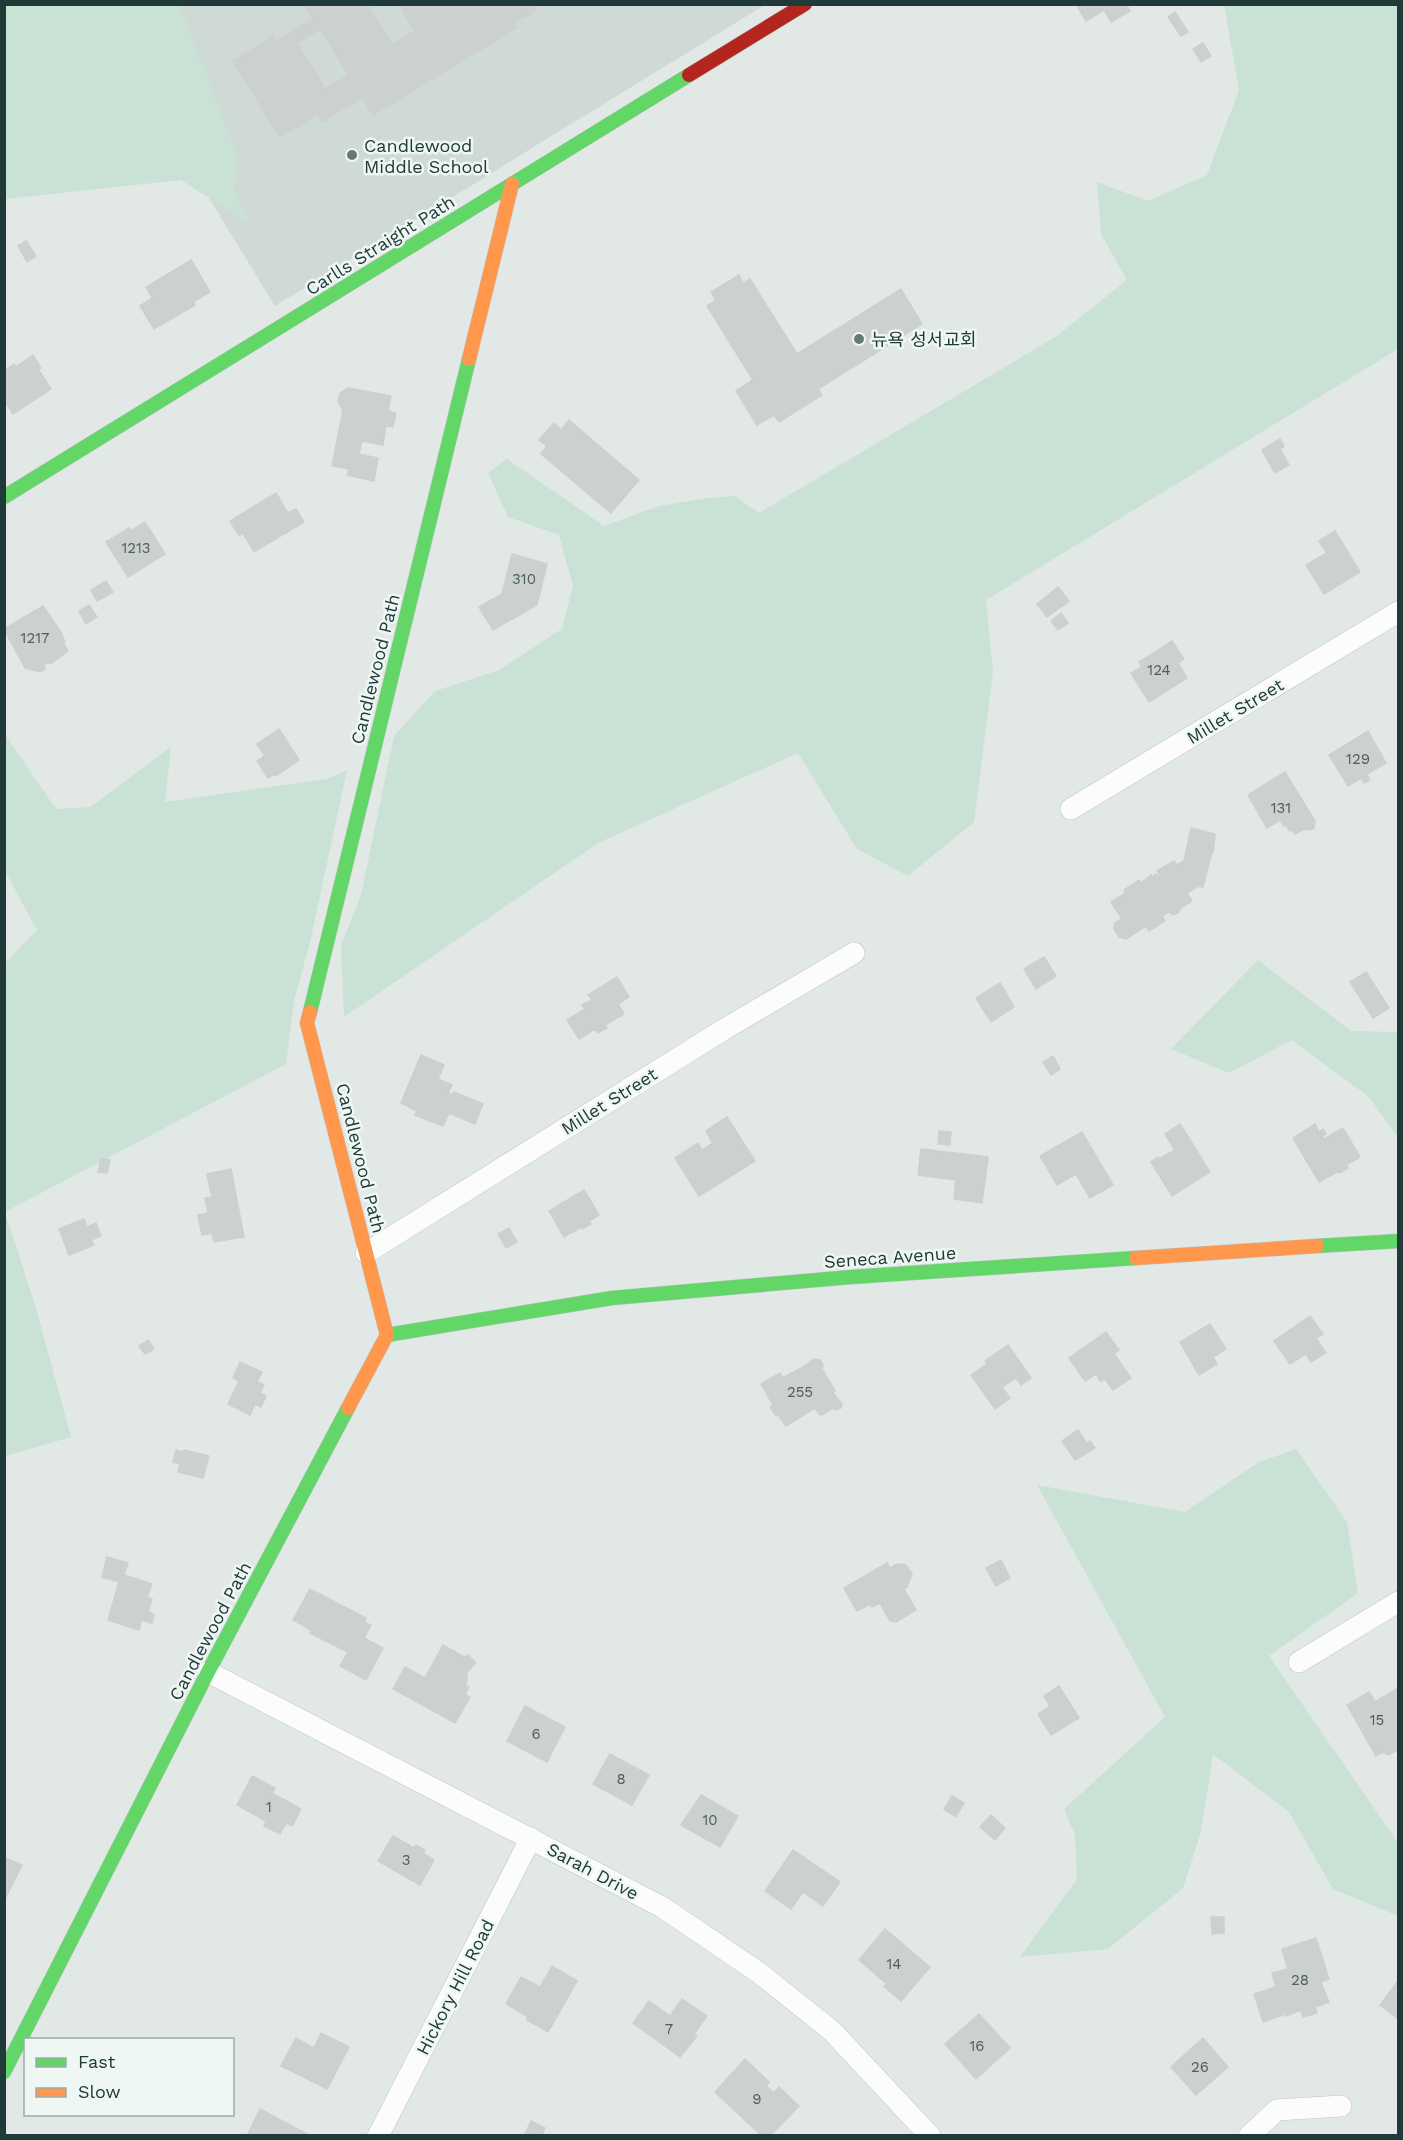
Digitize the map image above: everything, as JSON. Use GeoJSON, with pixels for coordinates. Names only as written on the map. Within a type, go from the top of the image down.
{"type":"FeatureCollection","features":[{"type":"Feature","properties":{"kind":"street","name":"Carlls Straight Path"},"geometry":{"type":"LineString","coordinates":[[4,497],[805,4]]}},
{"type":"Feature","properties":{"kind":"street","name":"Candlewood Path"},"geometry":{"type":"LineString","coordinates":[[4,2072],[208,1672],[387,1335],[308,1023],[512,184]]}},
{"type":"Feature","properties":{"kind":"street","name":"Millet Street"},"geometry":{"type":"LineString","coordinates":[[1071,809],[1398,612]]}},
{"type":"Feature","properties":{"kind":"street","name":"Millet Street"},"geometry":{"type":"LineString","coordinates":[[366,1253],[723,1030],[854,953]]}},
{"type":"Feature","properties":{"kind":"street","name":"Seneca Avenue"},"geometry":{"type":"LineString","coordinates":[[387,1335],[623,1297],[851,1277],[1398,1241]]}},
{"type":"Feature","properties":{"kind":"street"},"geometry":{"type":"LineString","coordinates":[[1299,1662],[1398,1602]]}},
{"type":"Feature","properties":{"kind":"street","name":"Sarah Drive"},"geometry":{"type":"LineString","coordinates":[[208,1672],[662,1907],[758,1972],[832,2031],[930,2136]]}},
{"type":"Feature","properties":{"kind":"street","name":"Hickory Hill Road"},"geometry":{"type":"LineString","coordinates":[[378,2136],[531,1838]]}},
{"type":"Feature","properties":{"kind":"street"},"geometry":{"type":"LineString","coordinates":[[1249,2136],[1277,2110],[1341,2106]]}},
{"type":"Feature","properties":{"kind":"shaded area","name":"Candlewood Middle School"},"geometry":{"type":"Polygon","coordinates":[[[91,5],[765,5],[275,306],[91,5]]]}},
{"type":"Feature","properties":{"kind":"green space"},"geometry":{"type":"Polygon","coordinates":[[[5,4],[180,5],[237,154],[234,191],[252,226],[181,180],[5,199],[5,4]]]}},
{"type":"Feature","properties":{"kind":"green space"},"geometry":{"type":"Polygon","coordinates":[[[1224,5],[1398,5],[1398,349],[986,600],[993,672],[974,822],[908,876],[857,849],[798,753],[598,843],[344,1017],[341,945],[361,895],[394,736],[435,691],[499,670],[562,629],[573,586],[559,535],[508,517],[488,473],[507,459],[604,526],[659,506],[707,498],[735,496],[759,513],[1057,336],[1127,280],[1101,234],[1097,182],[1148,201],[1207,175],[1239,90],[1224,5]]]}},
{"type":"Feature","properties":{"kind":"green space"},"geometry":{"type":"Polygon","coordinates":[[[4,733],[56,809],[90,807],[171,747],[165,802],[327,779],[347,770],[310,942],[294,1001],[286,1064],[5,1212],[5,963],[37,930],[5,871],[4,733]]]}},
{"type":"Feature","properties":{"kind":"green space"},"geometry":{"type":"Polygon","coordinates":[[[1258,960],[1351,1031],[1398,1032],[1398,1138],[1369,1097],[1292,1040],[1229,1073],[1171,1049],[1258,960]]]}},
{"type":"Feature","properties":{"kind":"green space"},"geometry":{"type":"Polygon","coordinates":[[[5,1212],[36,1308],[71,1437],[5,1456],[5,1212]]]}},
{"type":"Feature","properties":{"kind":"green space"},"geometry":{"type":"Polygon","coordinates":[[[1296,1449],[1347,1522],[1358,1593],[1269,1656],[1398,1841],[1398,1916],[1333,1889],[1289,1812],[1213,1754],[1201,1832],[1183,1888],[1108,1949],[1020,1957],[1077,1879],[1075,1835],[1064,1809],[1165,1717],[1037,1485],[1185,1512],[1259,1462],[1296,1449]]]}},
{"type":"Feature","properties":{"kind":"building"},"geometry":{"type":"Polygon","coordinates":[[[304,4],[367,4],[393,45],[415,31],[399,4],[539,4],[528,17],[525,15],[514,24],[516,28],[373,115],[362,97],[322,122],[318,114],[280,137],[233,61],[273,36],[276,41],[313,19],[304,4]],[[320,29],[297,43],[325,89],[349,75],[320,29]]]}},
{"type":"Feature","properties":{"kind":"building"},"geometry":{"type":"Polygon","coordinates":[[[1076,4],[1126,4],[1130,11],[1111,22],[1104,10],[1086,21],[1076,4]]]}},
{"type":"Feature","properties":{"kind":"building"},"geometry":{"type":"Polygon","coordinates":[[[1175,12],[1188,32],[1181,36],[1168,17],[1175,12]]]}},
{"type":"Feature","properties":{"kind":"building"},"geometry":{"type":"Polygon","coordinates":[[[1203,43],[1211,56],[1201,62],[1193,49],[1203,43]]]}},
{"type":"Feature","properties":{"kind":"building"},"geometry":{"type":"Polygon","coordinates":[[[26,241],[36,256],[27,262],[18,246],[26,241]]]}},
{"type":"Feature","properties":{"kind":"building"},"geometry":{"type":"Polygon","coordinates":[[[191,260],[210,292],[193,302],[195,305],[154,329],[140,306],[152,298],[146,287],[191,260]]]}},
{"type":"Feature","properties":{"kind":"building","name":"뉴욕 성서교회"},"geometry":{"type":"Polygon","coordinates":[[[739,275],[743,283],[750,279],[797,354],[901,289],[922,324],[818,389],[822,395],[779,422],[774,415],[757,425],[736,391],[753,380],[707,306],[716,300],[711,292],[739,275]]]}},
{"type":"Feature","properties":{"kind":"building"},"geometry":{"type":"Polygon","coordinates":[[[33,355],[41,368],[38,369],[51,389],[13,414],[4,400],[4,371],[14,364],[16,367],[33,355]]]}},
{"type":"Feature","properties":{"kind":"building"},"geometry":{"type":"Polygon","coordinates":[[[348,388],[391,396],[388,411],[396,413],[393,427],[386,426],[383,445],[362,441],[359,454],[378,458],[374,481],[347,475],[349,469],[332,466],[343,410],[338,402],[340,393],[348,388]]]}},
{"type":"Feature","properties":{"kind":"building"},"geometry":{"type":"Polygon","coordinates":[[[569,420],[639,480],[611,513],[541,454],[547,446],[539,440],[554,423],[561,430],[569,420]]]}},
{"type":"Feature","properties":{"kind":"building"},"geometry":{"type":"Polygon","coordinates":[[[1280,439],[1284,446],[1280,449],[1289,465],[1275,473],[1262,450],[1280,439]]]}},
{"type":"Feature","properties":{"kind":"building"},"geometry":{"type":"Polygon","coordinates":[[[276,493],[288,513],[296,509],[304,522],[254,552],[243,533],[239,536],[230,521],[276,493]]]}},
{"type":"Feature","properties":{"kind":"building"},"geometry":{"type":"Polygon","coordinates":[[[145,522],[165,554],[128,577],[106,542],[129,528],[131,531],[145,522]]]}},
{"type":"Feature","properties":{"kind":"building"},"geometry":{"type":"Polygon","coordinates":[[[1335,531],[1360,572],[1324,594],[1306,565],[1327,553],[1319,541],[1335,531]]]}},
{"type":"Feature","properties":{"kind":"building"},"geometry":{"type":"Polygon","coordinates":[[[512,554],[547,564],[537,605],[493,630],[479,607],[502,594],[512,554]]]}},
{"type":"Feature","properties":{"kind":"building"},"geometry":{"type":"Polygon","coordinates":[[[106,581],[113,592],[97,601],[91,590],[106,581]]]}},
{"type":"Feature","properties":{"kind":"building"},"geometry":{"type":"Polygon","coordinates":[[[1058,587],[1069,601],[1047,617],[1037,604],[1058,587]]]}},
{"type":"Feature","properties":{"kind":"building"},"geometry":{"type":"Polygon","coordinates":[[[89,605],[97,617],[86,624],[79,611],[89,605]]]}},
{"type":"Feature","properties":{"kind":"building"},"geometry":{"type":"Polygon","coordinates":[[[43,606],[61,632],[68,651],[52,663],[44,664],[45,669],[41,672],[25,668],[4,629],[43,606]]]}},
{"type":"Feature","properties":{"kind":"building"},"geometry":{"type":"Polygon","coordinates":[[[1061,613],[1068,623],[1058,630],[1051,621],[1061,613]]]}},
{"type":"Feature","properties":{"kind":"building"},"geometry":{"type":"Polygon","coordinates":[[[1172,641],[1184,659],[1178,663],[1187,678],[1149,702],[1131,673],[1142,667],[1139,662],[1172,641]]]}},
{"type":"Feature","properties":{"kind":"building"},"geometry":{"type":"Polygon","coordinates":[[[279,729],[299,760],[276,776],[275,774],[268,778],[257,761],[265,756],[257,744],[279,729]]]}},
{"type":"Feature","properties":{"kind":"building"},"geometry":{"type":"Polygon","coordinates":[[[1368,731],[1386,763],[1367,774],[1370,780],[1364,783],[1361,778],[1348,786],[1329,755],[1368,731]]]}},
{"type":"Feature","properties":{"kind":"building"},"geometry":{"type":"Polygon","coordinates":[[[1285,772],[1315,821],[1314,828],[1310,830],[1304,829],[1295,834],[1280,820],[1267,828],[1248,795],[1285,772]]]}},
{"type":"Feature","properties":{"kind":"building"},"geometry":{"type":"Polygon","coordinates":[[[1191,828],[1215,834],[1213,852],[1203,887],[1199,886],[1187,893],[1192,901],[1173,915],[1169,912],[1162,916],[1165,921],[1149,931],[1146,926],[1126,939],[1119,937],[1114,929],[1115,923],[1122,919],[1111,902],[1126,893],[1124,890],[1139,880],[1141,883],[1156,874],[1158,877],[1160,875],[1157,871],[1174,861],[1177,865],[1184,861],[1191,828]]]}},
{"type":"Feature","properties":{"kind":"building"},"geometry":{"type":"Polygon","coordinates":[[[1044,957],[1056,976],[1036,989],[1024,969],[1044,957]]]}},
{"type":"Feature","properties":{"kind":"building"},"geometry":{"type":"Polygon","coordinates":[[[1366,972],[1389,1008],[1373,1018],[1350,982],[1366,972]]]}},
{"type":"Feature","properties":{"kind":"building"},"geometry":{"type":"Polygon","coordinates":[[[617,977],[629,997],[618,1004],[624,1014],[605,1025],[607,1028],[598,1033],[595,1029],[579,1039],[567,1020],[585,1009],[582,1005],[592,1000],[588,995],[617,977]]]}},
{"type":"Feature","properties":{"kind":"building"},"geometry":{"type":"Polygon","coordinates":[[[1000,983],[1014,1007],[991,1022],[976,998],[1000,983]]]}},
{"type":"Feature","properties":{"kind":"building"},"geometry":{"type":"Polygon","coordinates":[[[421,1055],[444,1065],[438,1079],[452,1085],[448,1093],[453,1095],[454,1092],[483,1104],[475,1124],[449,1113],[443,1126],[415,1115],[417,1111],[401,1103],[421,1055]]]}},
{"type":"Feature","properties":{"kind":"building"},"geometry":{"type":"Polygon","coordinates":[[[1053,1056],[1060,1069],[1051,1075],[1043,1062],[1053,1056]]]}},
{"type":"Feature","properties":{"kind":"building"},"geometry":{"type":"Polygon","coordinates":[[[727,1117],[755,1161],[699,1196],[675,1158],[698,1143],[702,1150],[713,1143],[706,1131],[727,1117]]]}},
{"type":"Feature","properties":{"kind":"building"},"geometry":{"type":"Polygon","coordinates":[[[1180,1124],[1210,1172],[1172,1196],[1151,1162],[1175,1150],[1165,1134],[1180,1124]]]}},
{"type":"Feature","properties":{"kind":"building"},"geometry":{"type":"Polygon","coordinates":[[[1315,1124],[1319,1132],[1323,1129],[1326,1134],[1322,1136],[1324,1139],[1343,1128],[1360,1157],[1346,1165],[1348,1168],[1340,1173],[1339,1171],[1319,1182],[1293,1138],[1315,1124]]]}},
{"type":"Feature","properties":{"kind":"building"},"geometry":{"type":"Polygon","coordinates":[[[939,1131],[951,1132],[950,1145],[938,1144],[939,1131]]]}},
{"type":"Feature","properties":{"kind":"building"},"geometry":{"type":"Polygon","coordinates":[[[1082,1132],[1113,1185],[1090,1198],[1076,1174],[1057,1185],[1040,1156],[1082,1132]]]}},
{"type":"Feature","properties":{"kind":"building"},"geometry":{"type":"Polygon","coordinates":[[[921,1149],[988,1157],[982,1203],[954,1199],[956,1180],[918,1175],[921,1149]]]}},
{"type":"Feature","properties":{"kind":"building"},"geometry":{"type":"Polygon","coordinates":[[[101,1158],[110,1160],[107,1173],[98,1172],[101,1158]]]}},
{"type":"Feature","properties":{"kind":"building"},"geometry":{"type":"Polygon","coordinates":[[[231,1169],[244,1237],[214,1242],[212,1233],[202,1235],[198,1215],[208,1213],[205,1198],[212,1197],[207,1174],[231,1169]]]}},
{"type":"Feature","properties":{"kind":"building"},"geometry":{"type":"Polygon","coordinates":[[[584,1190],[599,1215],[589,1221],[591,1224],[564,1237],[549,1211],[584,1190]]]}},
{"type":"Feature","properties":{"kind":"building"},"geometry":{"type":"Polygon","coordinates":[[[84,1219],[87,1227],[96,1223],[101,1236],[91,1240],[94,1245],[69,1255],[59,1229],[84,1219]]]}},
{"type":"Feature","properties":{"kind":"building"},"geometry":{"type":"Polygon","coordinates":[[[509,1228],[517,1242],[506,1248],[498,1234],[509,1228]]]}},
{"type":"Feature","properties":{"kind":"building"},"geometry":{"type":"Polygon","coordinates":[[[1310,1316],[1323,1334],[1316,1338],[1326,1353],[1311,1362],[1306,1354],[1290,1364],[1274,1341],[1310,1316]]]}},
{"type":"Feature","properties":{"kind":"building"},"geometry":{"type":"Polygon","coordinates":[[[1210,1324],[1226,1349],[1213,1357],[1217,1364],[1199,1375],[1180,1342],[1210,1324]]]}},
{"type":"Feature","properties":{"kind":"building"},"geometry":{"type":"Polygon","coordinates":[[[1106,1332],[1119,1350],[1114,1354],[1131,1378],[1113,1390],[1105,1379],[1100,1381],[1096,1374],[1085,1381],[1069,1358],[1106,1332]]]}},
{"type":"Feature","properties":{"kind":"building"},"geometry":{"type":"Polygon","coordinates":[[[148,1340],[154,1349],[145,1354],[139,1346],[148,1340]]]}},
{"type":"Feature","properties":{"kind":"building"},"geometry":{"type":"Polygon","coordinates":[[[1008,1345],[1031,1378],[1021,1385],[1016,1378],[1002,1387],[1010,1398],[995,1409],[971,1375],[987,1364],[985,1361],[1008,1345]]]}},
{"type":"Feature","properties":{"kind":"building"},"geometry":{"type":"Polygon","coordinates":[[[813,1359],[820,1360],[823,1365],[822,1369],[835,1391],[833,1393],[842,1404],[841,1408],[836,1410],[833,1408],[822,1415],[815,1408],[786,1426],[770,1407],[773,1405],[761,1384],[780,1373],[783,1378],[813,1359]]]}},
{"type":"Feature","properties":{"kind":"building"},"geometry":{"type":"Polygon","coordinates":[[[240,1362],[262,1372],[257,1382],[264,1385],[260,1393],[266,1396],[261,1407],[255,1404],[250,1415],[228,1404],[239,1381],[233,1378],[240,1362]]]}},
{"type":"Feature","properties":{"kind":"building"},"geometry":{"type":"Polygon","coordinates":[[[1078,1430],[1087,1444],[1090,1441],[1095,1448],[1075,1460],[1062,1441],[1078,1430]]]}},
{"type":"Feature","properties":{"kind":"building"},"geometry":{"type":"Polygon","coordinates":[[[176,1450],[209,1456],[203,1478],[178,1472],[180,1464],[173,1462],[176,1450]]]}},
{"type":"Feature","properties":{"kind":"building"},"geometry":{"type":"Polygon","coordinates":[[[107,1557],[128,1563],[124,1575],[152,1584],[147,1597],[152,1599],[148,1612],[154,1614],[152,1623],[142,1620],[139,1630],[108,1620],[119,1582],[102,1577],[107,1557]]]}},
{"type":"Feature","properties":{"kind":"building"},"geometry":{"type":"Polygon","coordinates":[[[1001,1560],[1010,1578],[996,1586],[986,1568],[1001,1560]]]}},
{"type":"Feature","properties":{"kind":"building"},"geometry":{"type":"Polygon","coordinates":[[[887,1563],[890,1568],[897,1564],[906,1565],[912,1574],[904,1589],[916,1610],[896,1622],[890,1621],[880,1603],[872,1607],[870,1604],[857,1611],[844,1588],[887,1563]]]}},
{"type":"Feature","properties":{"kind":"building"},"geometry":{"type":"Polygon","coordinates":[[[310,1589],[366,1618],[364,1622],[371,1625],[364,1638],[383,1648],[366,1680],[340,1666],[348,1652],[310,1633],[311,1630],[293,1620],[310,1589]]]}},
{"type":"Feature","properties":{"kind":"building"},"geometry":{"type":"Polygon","coordinates":[[[443,1645],[464,1657],[468,1655],[476,1663],[467,1672],[465,1685],[469,1687],[465,1694],[470,1697],[455,1723],[393,1689],[405,1667],[425,1678],[443,1645]]]}},
{"type":"Feature","properties":{"kind":"building"},"geometry":{"type":"Polygon","coordinates":[[[1059,1686],[1079,1718],[1051,1735],[1038,1714],[1050,1706],[1044,1696],[1059,1686]]]}},
{"type":"Feature","properties":{"kind":"building"},"geometry":{"type":"Polygon","coordinates":[[[1398,1688],[1397,1750],[1389,1755],[1383,1752],[1376,1756],[1347,1705],[1369,1692],[1375,1702],[1398,1688]]]}},
{"type":"Feature","properties":{"kind":"building"},"geometry":{"type":"Polygon","coordinates":[[[525,1706],[565,1727],[547,1762],[507,1741],[525,1706]]]}},
{"type":"Feature","properties":{"kind":"building"},"geometry":{"type":"Polygon","coordinates":[[[610,1754],[649,1775],[632,1805],[593,1784],[610,1754]]]}},
{"type":"Feature","properties":{"kind":"building"},"geometry":{"type":"Polygon","coordinates":[[[252,1776],[275,1788],[272,1793],[301,1809],[292,1826],[286,1823],[280,1834],[264,1826],[266,1821],[237,1805],[252,1776]]]}},
{"type":"Feature","properties":{"kind":"building"},"geometry":{"type":"Polygon","coordinates":[[[701,1795],[738,1816],[720,1847],[681,1825],[701,1795]]]}},
{"type":"Feature","properties":{"kind":"building"},"geometry":{"type":"Polygon","coordinates":[[[952,1796],[964,1803],[956,1817],[944,1809],[952,1796]]]}},
{"type":"Feature","properties":{"kind":"building"},"geometry":{"type":"Polygon","coordinates":[[[991,1815],[1005,1828],[995,1840],[980,1827],[991,1815]]]}},
{"type":"Feature","properties":{"kind":"building"},"geometry":{"type":"Polygon","coordinates":[[[393,1836],[414,1848],[416,1845],[425,1850],[423,1853],[434,1860],[420,1885],[378,1861],[393,1836]]]}},
{"type":"Feature","properties":{"kind":"building"},"geometry":{"type":"Polygon","coordinates":[[[793,1850],[840,1882],[823,1906],[803,1892],[791,1909],[765,1891],[793,1850]]]}},
{"type":"Feature","properties":{"kind":"building"},"geometry":{"type":"Polygon","coordinates":[[[4,1857],[22,1865],[4,1901],[4,1857]]]}},
{"type":"Feature","properties":{"kind":"building"},"geometry":{"type":"Polygon","coordinates":[[[1211,1917],[1224,1917],[1224,1933],[1212,1934],[1211,1917]]]}},
{"type":"Feature","properties":{"kind":"building"},"geometry":{"type":"Polygon","coordinates":[[[885,1929],[930,1967],[901,2001],[884,1986],[887,1984],[859,1960],[885,1929]]]}},
{"type":"Feature","properties":{"kind":"building"},"geometry":{"type":"Polygon","coordinates":[[[1316,1938],[1329,1979],[1321,1982],[1329,2002],[1315,2007],[1317,2013],[1303,2017],[1301,2010],[1263,2022],[1254,1994],[1276,1987],[1272,1973],[1288,1969],[1282,1949],[1316,1938]]]}},
{"type":"Feature","properties":{"kind":"building"},"geometry":{"type":"Polygon","coordinates":[[[552,1966],[577,1981],[548,2032],[506,2004],[521,1977],[540,1987],[552,1966]]]}},
{"type":"Feature","properties":{"kind":"building"},"geometry":{"type":"Polygon","coordinates":[[[1398,1983],[1398,2019],[1380,2005],[1398,1983]]]}},
{"type":"Feature","properties":{"kind":"building"},"geometry":{"type":"Polygon","coordinates":[[[682,1999],[707,2016],[694,2034],[697,2036],[680,2057],[633,2023],[649,2001],[670,2016],[682,1999]]]}},
{"type":"Feature","properties":{"kind":"building"},"geometry":{"type":"Polygon","coordinates":[[[979,2014],[1010,2048],[976,2079],[945,2044],[979,2014]]]}},
{"type":"Feature","properties":{"kind":"building"},"geometry":{"type":"Polygon","coordinates":[[[321,2033],[349,2047],[327,2089],[281,2066],[296,2038],[314,2048],[321,2033]]]}},
{"type":"Feature","properties":{"kind":"building"},"geometry":{"type":"Polygon","coordinates":[[[1203,2038],[1228,2067],[1196,2095],[1171,2067],[1203,2038]]]}},
{"type":"Feature","properties":{"kind":"building"},"geometry":{"type":"Polygon","coordinates":[[[745,2059],[769,2082],[766,2086],[774,2093],[779,2087],[799,2106],[770,2136],[762,2136],[715,2092],[745,2059]]]}},
{"type":"Feature","properties":{"kind":"building"},"geometry":{"type":"Polygon","coordinates":[[[260,2109],[307,2134],[306,2136],[247,2136],[260,2109]]]}},
{"type":"Feature","properties":{"kind":"building"},"geometry":{"type":"Polygon","coordinates":[[[531,2121],[545,2128],[541,2136],[524,2136],[531,2121]]]}},
{"type":"Feature","properties":{"kind":"traffic: fast"},"geometry":{"type":"LineString","coordinates":[[4,497],[689,75]]}},
{"type":"Feature","properties":{"kind":"traffic: fast"},"geometry":{"type":"LineString","coordinates":[[310,1012],[469,359]]}},
{"type":"Feature","properties":{"kind":"traffic: fast"},"geometry":{"type":"LineString","coordinates":[[1317,1246],[1398,1241]]}},
{"type":"Feature","properties":{"kind":"traffic: fast"},"geometry":{"type":"LineString","coordinates":[[387,1335],[612,1298],[851,1277],[1136,1258]]}},
{"type":"Feature","properties":{"kind":"traffic: fast"},"geometry":{"type":"LineString","coordinates":[[4,2072],[208,1672],[348,1408]]}},
{"type":"Feature","properties":{"kind":"traffic: slow"},"geometry":{"type":"LineString","coordinates":[[469,359],[512,184]]}},
{"type":"Feature","properties":{"kind":"traffic: slow"},"geometry":{"type":"LineString","coordinates":[[310,1012],[307,1023],[387,1335],[348,1408]]}},
{"type":"Feature","properties":{"kind":"traffic: slow"},"geometry":{"type":"LineString","coordinates":[[1136,1258],[1317,1246]]}},
{"type":"Feature","properties":{"kind":"traffic: jam"},"geometry":{"type":"LineString","coordinates":[[689,75],[805,4]]}},
{"type":"Feature","properties":{"kind":"place","name":"Candlewood Middle School"},"geometry":{"type":"Point","coordinates":[352,155]}},
{"type":"Feature","properties":{"kind":"place","name":"뉴욕 성서교회"},"geometry":{"type":"Point","coordinates":[859,339]}}]}
